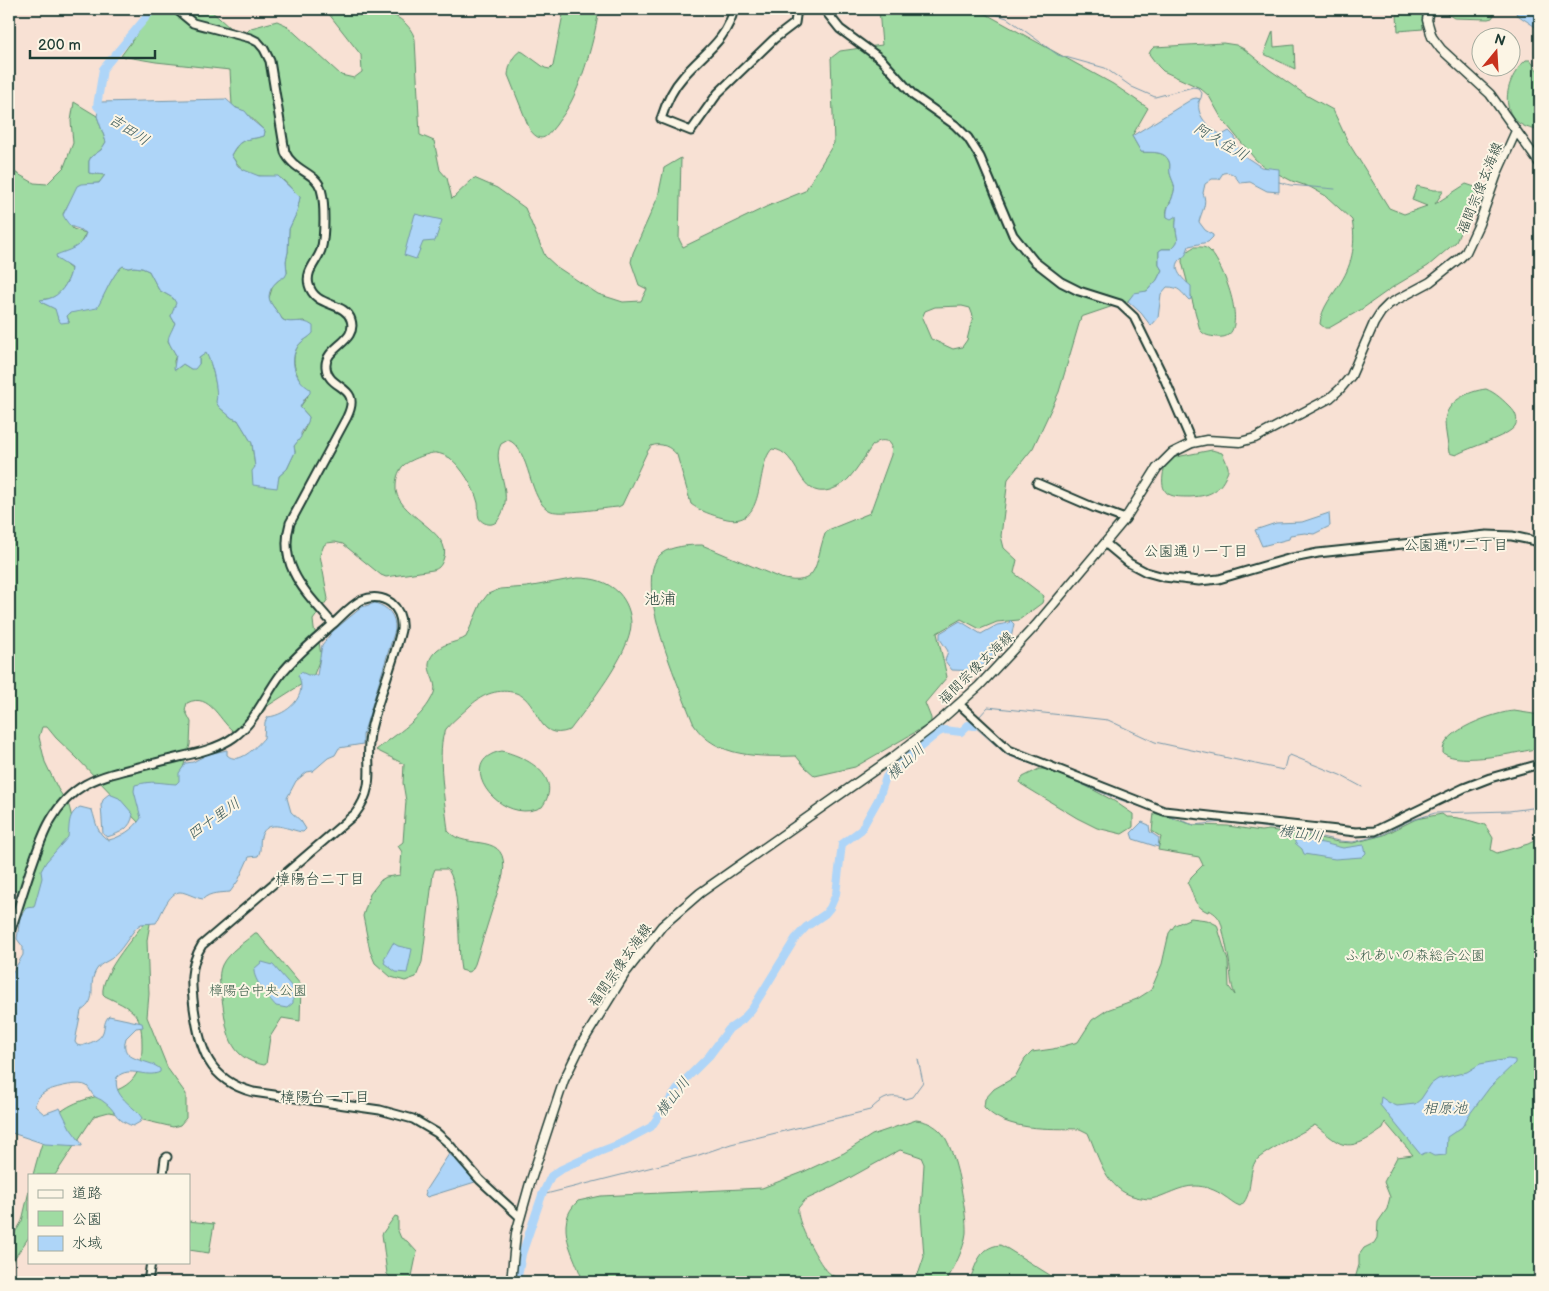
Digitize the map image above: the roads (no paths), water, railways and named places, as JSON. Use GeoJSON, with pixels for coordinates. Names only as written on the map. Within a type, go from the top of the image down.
{"type":"FeatureCollection","features":[{"type":"Feature","properties":{"kind":"main road"},"geometry":{"type":"LineString","coordinates":[[1428,9],[1427,20],[1432,38],[1490,94],[1540,164]]}},
{"type":"Feature","properties":{"kind":"main road","name":"福間宗像玄海線"},"geometry":{"type":"LineString","coordinates":[[511,1282],[516,1233],[520,1217],[559,1093],[572,1061],[626,972],[662,926],[700,893],[892,758],[979,686],[1017,646],[1125,519],[1162,463],[1190,438],[1240,442],[1255,438],[1330,398],[1340,389],[1350,376],[1380,312],[1390,304],[1430,282],[1466,252],[1516,131]]}},
{"type":"Feature","properties":{"kind":"street"},"geometry":{"type":"LineString","coordinates":[[176,9],[192,23],[250,38],[262,45],[270,61],[285,152],[292,164],[317,181],[321,190],[322,243],[318,256],[308,274],[308,284],[317,298],[342,309],[350,319],[352,328],[349,335],[328,356],[326,370],[329,376],[346,390],[352,399],[352,404],[347,417],[290,523],[286,545],[291,570],[333,624]]}},
{"type":"Feature","properties":{"kind":"street"},"geometry":{"type":"LineString","coordinates":[[734,9],[728,25],[718,41],[671,93],[662,119],[691,131],[718,93],[774,39],[795,23],[797,9]]}},
{"type":"Feature","properties":{"kind":"street"},"geometry":{"type":"LineString","coordinates":[[824,9],[840,29],[881,59],[914,96],[955,125],[968,138],[980,157],[1013,235],[1034,261],[1061,282],[1079,291],[1120,304],[1134,317],[1190,438]]}},
{"type":"Feature","properties":{"kind":"street"},"geometry":{"type":"LineString","coordinates":[[1037,483],[1125,519]]}},
{"type":"Feature","properties":{"kind":"street"},"geometry":{"type":"LineString","coordinates":[[1105,543],[1129,562],[1146,572],[1164,577],[1199,581],[1219,579],[1302,556],[1335,551],[1487,535],[1511,536],[1540,542]]}},
{"type":"Feature","properties":{"kind":"street"},"geometry":{"type":"LineString","coordinates":[[9,936],[46,825],[64,801],[84,785],[102,777],[209,748],[233,738],[246,727],[288,666],[354,605],[364,599],[381,598],[397,610],[401,619],[399,637],[370,730],[367,794],[355,814],[202,945],[194,960],[191,974],[200,1041],[203,1051],[214,1069],[229,1082],[245,1090],[390,1112],[413,1119],[426,1126],[447,1142],[480,1180],[520,1217]]}},
{"type":"Feature","properties":{"kind":"street"},"geometry":{"type":"LineString","coordinates":[[958,704],[1009,750],[1164,811],[1356,832],[1375,831],[1464,788],[1490,778],[1540,764]]}},
{"type":"Feature","properties":{"kind":"street"},"geometry":{"type":"LineString","coordinates":[[163,1174],[165,1159],[167,1157]]}},
{"type":"Feature","properties":{"kind":"street"},"geometry":{"type":"LineString","coordinates":[[148,1282],[151,1264]]}},
{"type":"Feature","properties":{"kind":"water"},"geometry":{"type":"Polygon","coordinates":[[[1519,9],[1533,9],[1540,14],[1540,30],[1516,14],[1519,9]]]}},
{"type":"Feature","properties":{"kind":"water"},"geometry":{"type":"Polygon","coordinates":[[[1196,98],[1200,99],[1199,110],[1201,115],[1212,129],[1222,135],[1229,131],[1235,137],[1236,145],[1243,155],[1261,167],[1279,169],[1279,192],[1267,191],[1250,182],[1240,183],[1229,173],[1223,173],[1219,179],[1212,179],[1205,184],[1203,193],[1204,204],[1199,222],[1213,237],[1208,242],[1189,246],[1186,254],[1177,266],[1181,276],[1191,286],[1191,299],[1189,300],[1178,289],[1167,287],[1161,294],[1158,318],[1151,326],[1128,301],[1134,293],[1147,291],[1157,280],[1162,270],[1159,265],[1159,251],[1171,249],[1177,242],[1176,216],[1171,219],[1167,217],[1167,210],[1174,192],[1174,186],[1170,173],[1170,162],[1167,157],[1157,153],[1141,152],[1132,136],[1196,98]]]}},
{"type":"Feature","properties":{"kind":"water"},"geometry":{"type":"Polygon","coordinates":[[[226,99],[236,108],[245,111],[265,131],[264,136],[245,140],[238,145],[231,155],[238,166],[259,176],[278,176],[300,197],[297,212],[289,229],[286,261],[287,273],[285,277],[278,280],[273,286],[269,297],[272,305],[283,320],[290,322],[301,321],[313,326],[313,333],[299,344],[294,358],[297,376],[310,389],[310,393],[300,407],[309,417],[301,437],[294,446],[295,452],[287,469],[279,476],[277,488],[253,485],[252,471],[255,467],[252,443],[238,420],[232,418],[216,402],[217,392],[211,363],[206,353],[199,358],[199,364],[195,369],[191,369],[183,364],[175,370],[176,355],[168,339],[175,323],[171,316],[176,303],[173,298],[159,290],[149,271],[142,268],[123,266],[112,279],[97,308],[70,313],[67,316],[69,322],[61,323],[55,309],[40,300],[53,297],[60,292],[69,276],[71,268],[57,259],[56,255],[78,245],[86,233],[71,226],[63,215],[77,186],[99,183],[105,175],[89,173],[91,157],[101,150],[106,142],[97,116],[100,102],[226,99]]]}},
{"type":"Feature","properties":{"kind":"water"},"geometry":{"type":"Polygon","coordinates":[[[415,214],[442,220],[435,241],[423,242],[416,259],[404,255],[415,214]]]}},
{"type":"Feature","properties":{"kind":"water"},"geometry":{"type":"Polygon","coordinates":[[[1329,513],[1330,526],[1314,534],[1290,535],[1289,539],[1262,546],[1255,530],[1276,523],[1302,522],[1329,513]]]}},
{"type":"Feature","properties":{"kind":"water","name":"四十里川"},"geometry":{"type":"Polygon","coordinates":[[[375,603],[387,609],[393,616],[395,630],[363,735],[363,744],[339,748],[335,755],[296,781],[287,798],[291,812],[301,821],[306,829],[303,832],[279,826],[268,827],[261,837],[258,856],[249,857],[238,881],[230,892],[212,894],[203,899],[182,892],[176,893],[166,904],[156,923],[141,924],[137,927],[119,951],[102,964],[94,975],[92,997],[87,1006],[81,1011],[75,1042],[81,1046],[97,1040],[102,1035],[105,1022],[109,1016],[142,1023],[143,1027],[136,1028],[126,1038],[126,1052],[136,1059],[155,1066],[160,1069],[160,1072],[149,1074],[127,1072],[117,1077],[116,1084],[121,1095],[142,1118],[140,1122],[133,1126],[122,1121],[103,1101],[94,1096],[87,1086],[74,1084],[46,1091],[38,1098],[35,1106],[44,1114],[60,1108],[82,1146],[45,1144],[9,1132],[9,978],[23,955],[23,947],[17,939],[20,917],[26,908],[34,907],[42,878],[41,871],[46,862],[68,837],[70,820],[73,813],[80,807],[92,810],[102,835],[109,840],[114,839],[131,829],[141,818],[134,791],[135,785],[152,782],[176,784],[179,781],[179,773],[186,763],[193,762],[208,754],[227,750],[227,755],[237,758],[247,754],[264,738],[265,722],[268,717],[282,713],[298,697],[301,683],[298,675],[301,672],[308,675],[317,675],[322,645],[333,631],[362,607],[375,603]]]}},
{"type":"Feature","properties":{"kind":"water"},"geometry":{"type":"Polygon","coordinates":[[[1010,620],[1014,624],[1011,638],[977,671],[952,670],[945,661],[948,651],[940,639],[940,633],[960,621],[981,634],[997,625],[1009,623],[1010,620]]]}},
{"type":"Feature","properties":{"kind":"water"},"geometry":{"type":"Polygon","coordinates":[[[109,794],[119,798],[133,814],[127,827],[107,837],[103,834],[101,805],[104,798],[109,794]]]}},
{"type":"Feature","properties":{"kind":"water"},"geometry":{"type":"Polygon","coordinates":[[[1142,822],[1149,825],[1150,832],[1159,838],[1158,847],[1133,839],[1131,833],[1142,822]]]}},
{"type":"Feature","properties":{"kind":"water"},"geometry":{"type":"Polygon","coordinates":[[[1295,839],[1343,848],[1364,845],[1366,853],[1362,857],[1335,859],[1304,854],[1302,849],[1295,843],[1295,839]]]}},
{"type":"Feature","properties":{"kind":"water"},"geometry":{"type":"Polygon","coordinates":[[[393,943],[412,949],[407,973],[396,972],[384,963],[384,959],[393,943]]]}},
{"type":"Feature","properties":{"kind":"water"},"geometry":{"type":"Polygon","coordinates":[[[262,962],[273,965],[293,988],[293,1003],[287,1008],[276,1006],[256,978],[254,969],[262,962]]]}},
{"type":"Feature","properties":{"kind":"water","name":"相原池"},"geometry":{"type":"Polygon","coordinates":[[[1508,1059],[1515,1060],[1515,1063],[1490,1087],[1462,1127],[1447,1137],[1446,1155],[1434,1156],[1426,1153],[1421,1155],[1380,1105],[1381,1097],[1397,1106],[1415,1104],[1421,1099],[1431,1084],[1438,1079],[1467,1072],[1480,1064],[1508,1059]]]}},
{"type":"Feature","properties":{"kind":"water"},"geometry":{"type":"Polygon","coordinates":[[[449,1154],[457,1160],[475,1182],[427,1197],[425,1191],[449,1154]]]}},
{"type":"Feature","properties":{"kind":"waterway","name":"吉田川"},"geometry":{"type":"LineString","coordinates":[[105,115],[97,106],[103,69],[153,9]]}},
{"type":"Feature","properties":{"kind":"waterway","name":"阿久住川"},"geometry":{"type":"LineString","coordinates":[[980,9],[1007,18],[1058,55],[1105,68],[1132,87],[1155,97],[1193,87],[1198,88],[1202,93],[1198,102]]}},
{"type":"Feature","properties":{"kind":"waterway","name":"阿久住川"},"geometry":{"type":"LineString","coordinates":[[1279,182],[1290,185],[1335,189]]}},
{"type":"Feature","properties":{"kind":"waterway"},"geometry":{"type":"LineString","coordinates":[[979,717],[988,707],[1108,720],[1155,742],[1283,770],[1287,757],[1290,755],[1340,775],[1362,787]]}},
{"type":"Feature","properties":{"kind":"waterway","name":"横山川"},"geometry":{"type":"LineString","coordinates":[[976,723],[974,726],[1007,755],[1112,797],[1194,825],[1223,822],[1300,832],[1339,841],[1353,842],[1382,835],[1409,821],[1435,813],[1509,811],[1540,807]]}},
{"type":"Feature","properties":{"kind":"waterway","name":"横山川"},"geometry":{"type":"LineString","coordinates":[[517,1282],[522,1254],[542,1195],[551,1176],[651,1127],[681,1084],[709,1056],[729,1029],[742,1020],[752,1009],[795,939],[806,927],[825,914],[830,908],[836,894],[842,844],[861,830],[879,798],[886,777],[890,772],[939,732],[944,730],[961,732],[968,725],[974,726]]}},
{"type":"Feature","properties":{"kind":"waterway"},"geometry":{"type":"LineString","coordinates":[[542,1195],[696,1156],[731,1144],[870,1110],[886,1098],[900,1097],[905,1099],[912,1097],[923,1082],[918,1059]]}},
{"type":"Feature","properties":{"kind":"district","name":"公園通り二丁目"},"geometry":{"type":"Point","coordinates":[1456,545]}},
{"type":"Feature","properties":{"kind":"district","name":"公園通り一丁目"},"geometry":{"type":"Point","coordinates":[1196,551]}},
{"type":"Feature","properties":{"kind":"district","name":"池浦"},"geometry":{"type":"Point","coordinates":[660,599]}},
{"type":"Feature","properties":{"kind":"district","name":"樟陽台二丁目"},"geometry":{"type":"Point","coordinates":[320,879]}},
{"type":"Feature","properties":{"kind":"district","name":"樟陽台一丁目"},"geometry":{"type":"Point","coordinates":[325,1097]}},
{"type":"Feature","properties":{"kind":"park label","name":"ふれあいの森総合公園"},"geometry":{"type":"Point","coordinates":[1415,955]}},
{"type":"Feature","properties":{"kind":"park label","name":"樟陽台中央公園"},"geometry":{"type":"Point","coordinates":[258,990]}}]}
